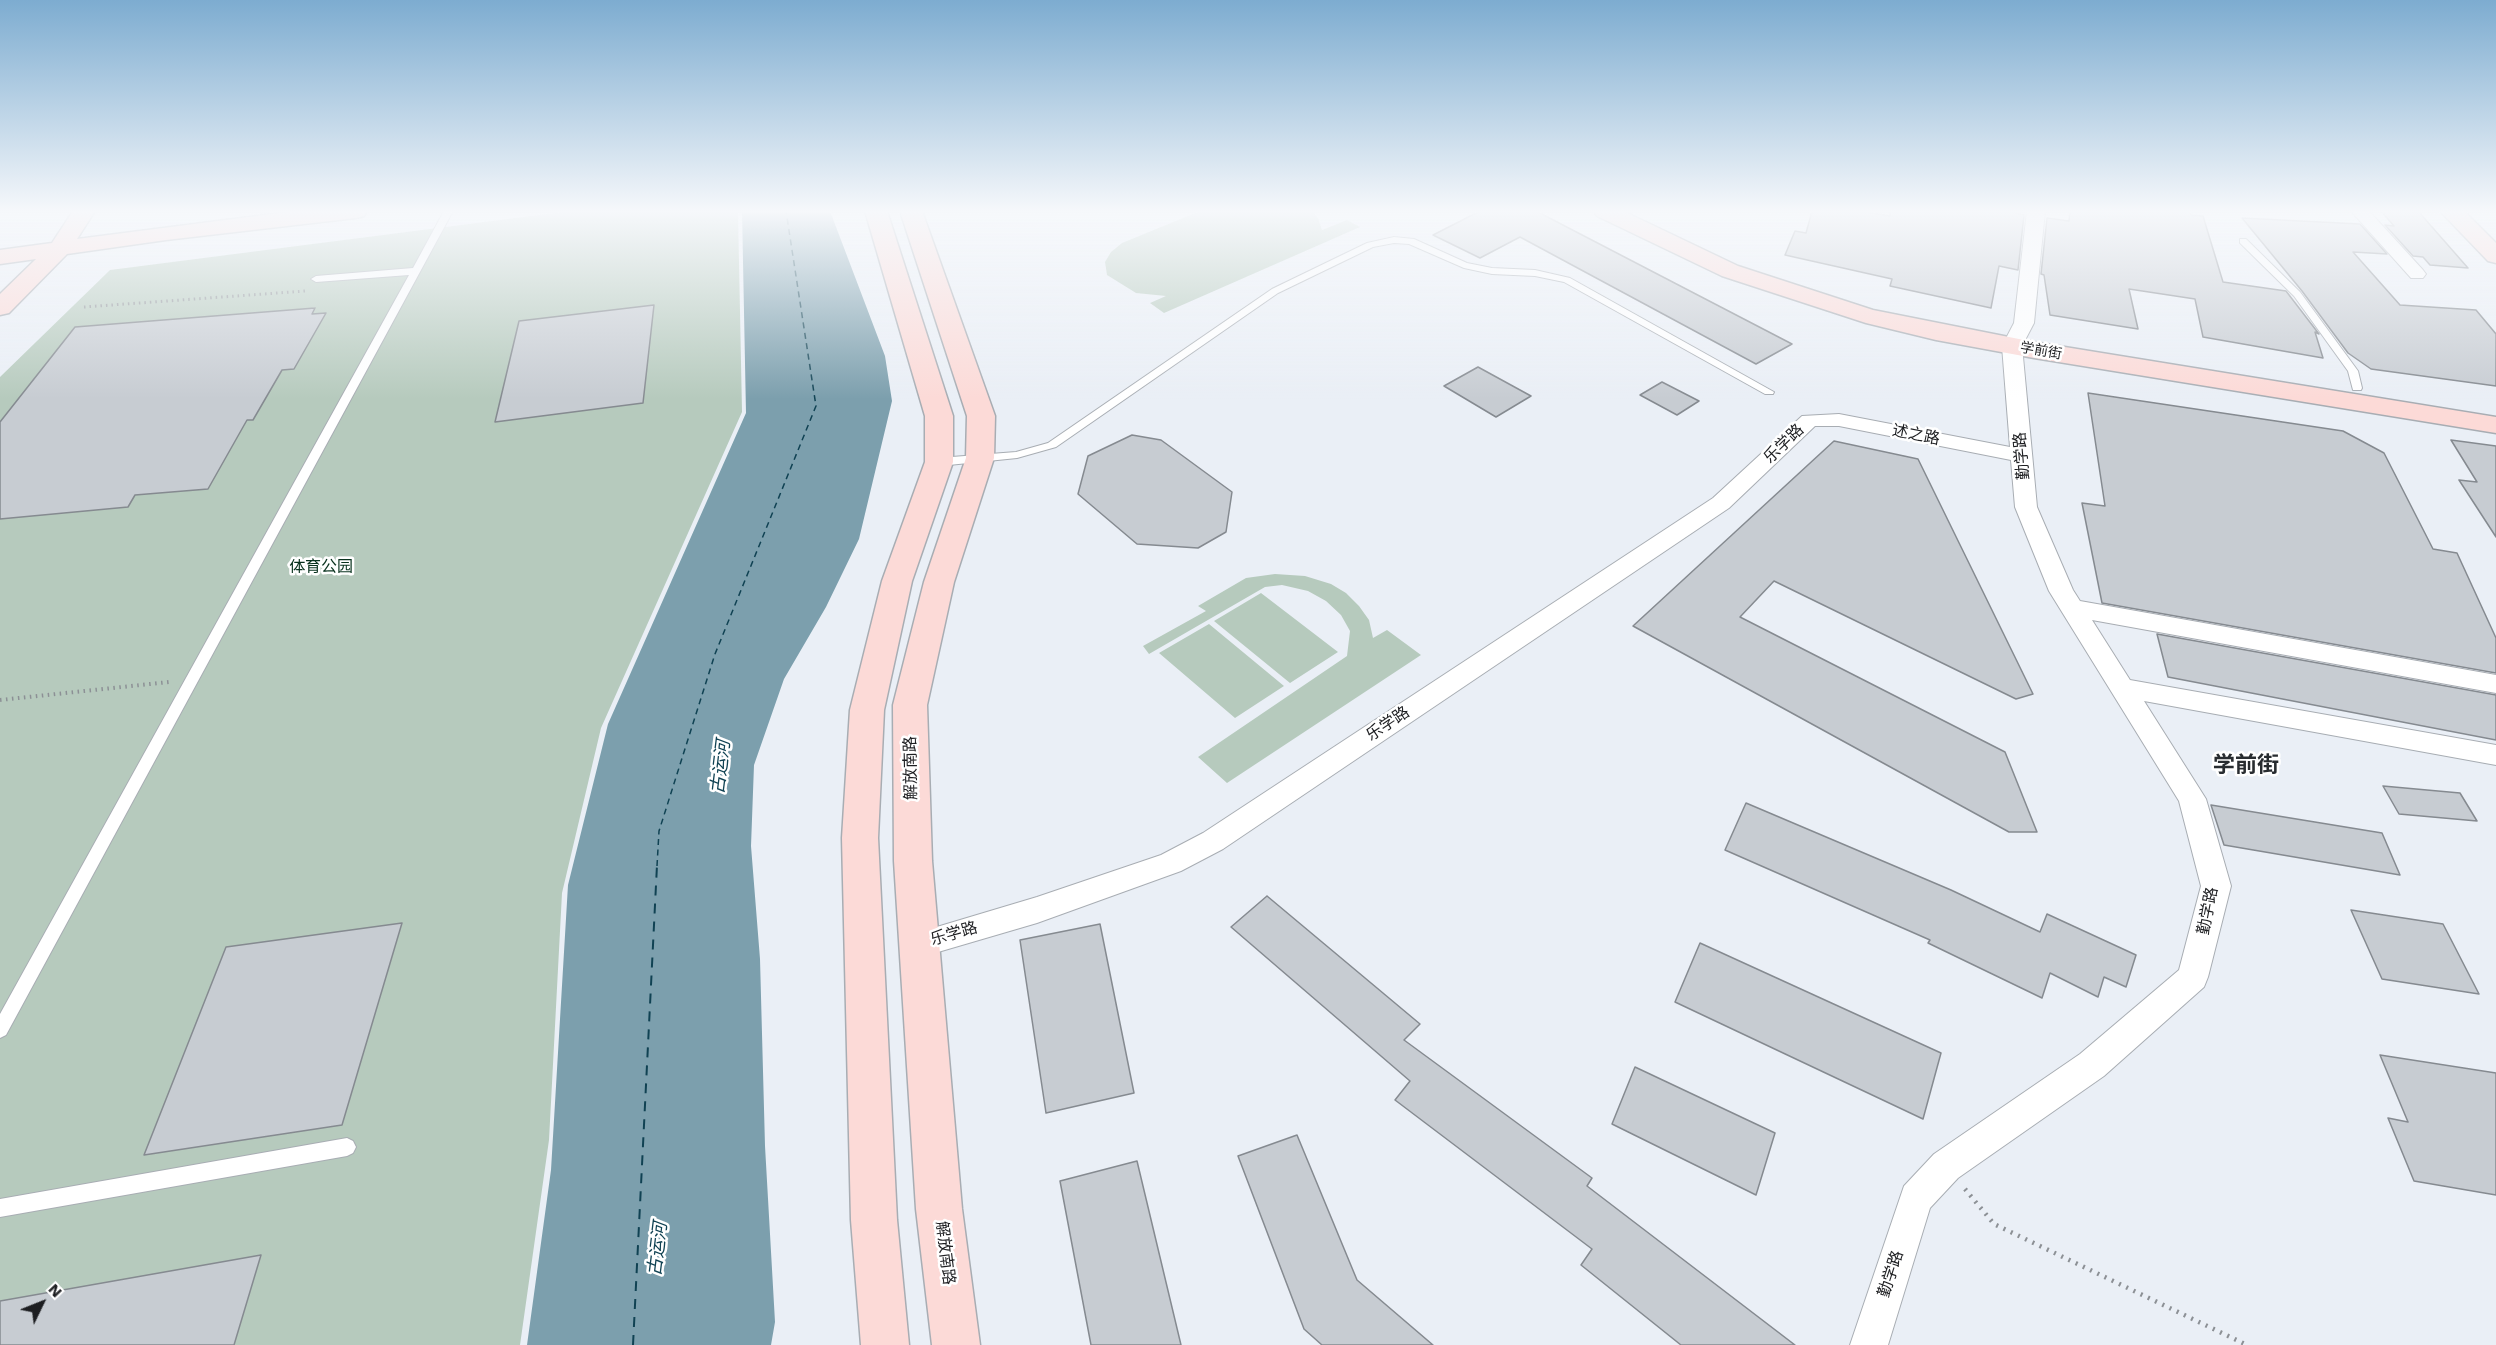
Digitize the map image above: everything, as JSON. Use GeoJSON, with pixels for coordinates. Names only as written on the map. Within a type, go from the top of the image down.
{"type":"FeatureCollection","features":[{"type":"Feature","properties":{"kind":"main road"},"geometry":{"type":"LineString","coordinates":[[0,308],[34,274]]}},
{"type":"Feature","properties":{"kind":"main road"},"geometry":{"type":"LineString","coordinates":[[885,1345],[874,1220],[860,838],[867,710],[897,581],[939,462],[939,416],[895,274]]}},
{"type":"Feature","properties":{"kind":"main road","name":"解放南路"},"geometry":{"type":"LineString","coordinates":[[932,274],[981,416],[980,458],[939,582],[910,705],[913,861],[939,1209],[956,1345]]}},
{"type":"Feature","properties":{"kind":"main road","name":"学前街"},"geometry":{"type":"LineString","coordinates":[[1738,274],[1796,295],[1878,319],[2496,425]]}},
{"type":"Feature","properties":{"kind":"main road","name":"学前街"},"geometry":{"type":"LineString","coordinates":[[1767,274],[1864,305],[2014,341],[2496,409]]}},
{"type":"Feature","properties":{"kind":"street"},"geometry":{"type":"LineString","coordinates":[[2014,341],[2024,323],[2029,274]]}},
{"type":"Feature","properties":{"kind":"street","name":"勤学路"},"geometry":{"type":"LineString","coordinates":[[1869,1345],[1916,1198],[1946,1166],[2092,1065],[2193,977],[2216,886],[2192,799],[2061,591],[2026,507],[2014,341]]}},
{"type":"Feature","properties":{"kind":"street","name":"述之路"},"geometry":{"type":"LineString","coordinates":[[1809,420],[1839,420],[2022,456]]}},
{"type":"Feature","properties":{"kind":"street","name":"乐学路"},"geometry":{"type":"LineString","coordinates":[[921,944],[1037,910],[1171,862],[1213,841],[1721,503],[1785,446],[1809,420]]}},
{"type":"Feature","properties":{"kind":"street"},"geometry":{"type":"LineString","coordinates":[[2072,608],[2496,684]]}},
{"type":"Feature","properties":{"kind":"street"},"geometry":{"type":"LineString","coordinates":[[2122,688],[2496,755]]}},
{"type":"Feature","properties":{"kind":"lane"},"geometry":{"type":"LineString","coordinates":[[316,279],[382,274]]}},
{"type":"Feature","properties":{"kind":"lane"},"geometry":{"type":"LineString","coordinates":[[0,1030],[415,274]]}},
{"type":"Feature","properties":{"kind":"lane"},"geometry":{"type":"LineString","coordinates":[[939,462],[1017,455],[1052,445],[1275,291],[1311,274]]}},
{"type":"Feature","properties":{"kind":"lane"},"geometry":{"type":"LineString","coordinates":[[1539,274],[1567,280],[1769,392]]}},
{"type":"Feature","properties":{"kind":"lane"},"geometry":{"type":"LineString","coordinates":[[2276,274],[2297,294],[2353,371],[2357,388]]}},
{"type":"Feature","properties":{"kind":"lane"},"geometry":{"type":"LineString","coordinates":[[0,1208],[347,1147]]}},
{"type":"Feature","properties":{"kind":"path"},"geometry":{"type":"LineString","coordinates":[[84,307],[305,291]]}},
{"type":"Feature","properties":{"kind":"path"},"geometry":{"type":"LineString","coordinates":[[0,700],[193,679]]}},
{"type":"Feature","properties":{"kind":"path"},"geometry":{"type":"LineString","coordinates":[[1946,1166],[1994,1224],[2247,1345]]}},
{"type":"Feature","properties":{"kind":"green space","name":"体育公园"},"geometry":{"type":"Polygon","coordinates":[[[106,274],[739,274],[742,412],[601,728],[562,893],[549,1140],[520,1345],[0,1345],[0,377],[106,274]]]}},
{"type":"Feature","properties":{"kind":"green space"},"geometry":{"type":"Polygon","coordinates":[[[1253,274],[1164,313],[1150,303],[1166,296],[1136,293],[1107,275],[1253,274]]]}},
{"type":"Feature","properties":{"kind":"green space"},"geometry":{"type":"Polygon","coordinates":[[[1275,574],[1305,576],[1331,584],[1346,593],[1359,606],[1369,620],[1373,638],[1387,630],[1421,655],[1227,783],[1198,757],[1347,656],[1350,631],[1341,615],[1326,601],[1308,591],[1282,585],[1265,587],[1149,654],[1143,646],[1206,611],[1198,606],[1246,578],[1275,574]]]}},
{"type":"Feature","properties":{"kind":"green space"},"geometry":{"type":"Polygon","coordinates":[[[1261,593],[1338,652],[1290,683],[1214,621],[1261,593]]]}},
{"type":"Feature","properties":{"kind":"green space"},"geometry":{"type":"Polygon","coordinates":[[[1209,624],[1284,686],[1235,718],[1159,653],[1209,624]]]}},
{"type":"Feature","properties":{"kind":"water","name":"古运河"},"geometry":{"type":"Polygon","coordinates":[[[743,274],[854,274],[885,356],[892,401],[859,539],[826,607],[784,679],[754,765],[751,846],[760,959],[765,1146],[775,1322],[771,1345],[527,1345],[551,1170],[568,885],[608,724],[746,413],[743,274]]]}},
{"type":"Feature","properties":{"kind":"building"},"geometry":{"type":"Polygon","coordinates":[[[1588,274],[1657,274],[1792,344],[1756,364],[1588,274]]]}},
{"type":"Feature","properties":{"kind":"building"},"geometry":{"type":"Polygon","coordinates":[[[1869,274],[1998,274],[1991,308],[1890,286],[1892,279],[1869,274]]]}},
{"type":"Feature","properties":{"kind":"building"},"geometry":{"type":"Polygon","coordinates":[[[2041,274],[2221,274],[2223,282],[2286,291],[2319,334],[2315,332],[2323,358],[2203,337],[2195,299],[2129,289],[2138,329],[2050,315],[2044,275],[2041,274]]]}},
{"type":"Feature","properties":{"kind":"building"},"geometry":{"type":"Polygon","coordinates":[[[2288,274],[2372,274],[2400,305],[2476,310],[2496,334],[2496,386],[2371,369],[2348,353],[2288,274]]]}},
{"type":"Feature","properties":{"kind":"building"},"geometry":{"type":"Polygon","coordinates":[[[654,305],[643,403],[495,422],[519,321],[654,305]]]}},
{"type":"Feature","properties":{"kind":"building"},"geometry":{"type":"Polygon","coordinates":[[[315,308],[312,314],[326,313],[294,369],[282,370],[253,420],[247,420],[208,489],[135,495],[128,507],[0,519],[0,422],[75,327],[315,308]]]}},
{"type":"Feature","properties":{"kind":"building"},"geometry":{"type":"Polygon","coordinates":[[[1478,367],[1531,396],[1496,417],[1444,386],[1478,367]]]}},
{"type":"Feature","properties":{"kind":"building"},"geometry":{"type":"Polygon","coordinates":[[[1662,382],[1699,401],[1677,415],[1640,395],[1662,382]]]}},
{"type":"Feature","properties":{"kind":"building"},"geometry":{"type":"Polygon","coordinates":[[[2088,393],[2343,431],[2384,453],[2433,549],[2457,553],[2496,638],[2496,673],[2102,603],[2082,503],[2105,506],[2088,393]]]}},
{"type":"Feature","properties":{"kind":"building"},"geometry":{"type":"Polygon","coordinates":[[[1132,435],[1161,440],[1232,492],[1226,532],[1198,548],[1137,544],[1078,494],[1088,456],[1132,435]]]}},
{"type":"Feature","properties":{"kind":"building"},"geometry":{"type":"Polygon","coordinates":[[[2451,440],[2496,446],[2496,537],[2459,480],[2477,482],[2451,440]]]}},
{"type":"Feature","properties":{"kind":"building"},"geometry":{"type":"Polygon","coordinates":[[[1834,441],[1918,459],[2033,694],[2016,699],[1774,581],[1740,617],[2005,752],[2037,832],[2009,832],[1633,626],[1834,441]]]}},
{"type":"Feature","properties":{"kind":"building"},"geometry":{"type":"Polygon","coordinates":[[[2157,634],[2496,695],[2496,740],[2168,677],[2157,634]]]}},
{"type":"Feature","properties":{"kind":"building"},"geometry":{"type":"Polygon","coordinates":[[[2383,786],[2460,793],[2477,821],[2399,814],[2383,786]]]}},
{"type":"Feature","properties":{"kind":"building"},"geometry":{"type":"Polygon","coordinates":[[[1746,803],[1951,890],[2040,932],[2047,914],[2136,955],[2126,987],[2104,977],[2098,997],[2050,973],[2042,998],[1928,943],[1930,940],[1725,850],[1746,803]]]}},
{"type":"Feature","properties":{"kind":"building"},"geometry":{"type":"Polygon","coordinates":[[[2211,805],[2382,833],[2400,875],[2224,845],[2211,805]]]}},
{"type":"Feature","properties":{"kind":"building"},"geometry":{"type":"Polygon","coordinates":[[[1267,896],[1420,1024],[1404,1040],[1592,1178],[1587,1186],[1795,1345],[1681,1345],[1581,1265],[1592,1249],[1395,1100],[1410,1081],[1231,927],[1267,896]]]}},
{"type":"Feature","properties":{"kind":"building"},"geometry":{"type":"Polygon","coordinates":[[[2351,910],[2443,924],[2479,994],[2382,979],[2351,910]]]}},
{"type":"Feature","properties":{"kind":"building"},"geometry":{"type":"Polygon","coordinates":[[[402,923],[342,1125],[144,1155],[226,947],[402,923]]]}},
{"type":"Feature","properties":{"kind":"building"},"geometry":{"type":"Polygon","coordinates":[[[1100,924],[1134,1093],[1046,1113],[1020,940],[1100,924]]]}},
{"type":"Feature","properties":{"kind":"building"},"geometry":{"type":"Polygon","coordinates":[[[1700,943],[1941,1053],[1923,1119],[1675,1002],[1700,943]]]}},
{"type":"Feature","properties":{"kind":"building"},"geometry":{"type":"Polygon","coordinates":[[[2380,1055],[2496,1073],[2496,1195],[2414,1181],[2388,1118],[2408,1122],[2380,1055]]]}},
{"type":"Feature","properties":{"kind":"building"},"geometry":{"type":"Polygon","coordinates":[[[1635,1067],[1775,1133],[1756,1195],[1612,1124],[1635,1067]]]}},
{"type":"Feature","properties":{"kind":"building"},"geometry":{"type":"Polygon","coordinates":[[[1297,1135],[1357,1280],[1433,1345],[1322,1345],[1304,1329],[1238,1156],[1297,1135]]]}},
{"type":"Feature","properties":{"kind":"building"},"geometry":{"type":"Polygon","coordinates":[[[1137,1161],[1181,1345],[1091,1345],[1060,1181],[1137,1161]]]}},
{"type":"Feature","properties":{"kind":"building"},"geometry":{"type":"Polygon","coordinates":[[[261,1255],[234,1345],[0,1345],[0,1301],[261,1255]]]}},
{"type":"Feature","properties":{"kind":"ferry route"},"geometry":{"type":"LineString","coordinates":[[657,866],[659,831],[715,654],[816,406],[796,274]]}},
{"type":"Feature","properties":{"kind":"ferry route"},"geometry":{"type":"LineString","coordinates":[[633,1345],[657,865]]}},
{"type":"Feature","properties":{"kind":"district","name":"学前街"},"geometry":{"type":"Point","coordinates":[2246,766]}}]}
